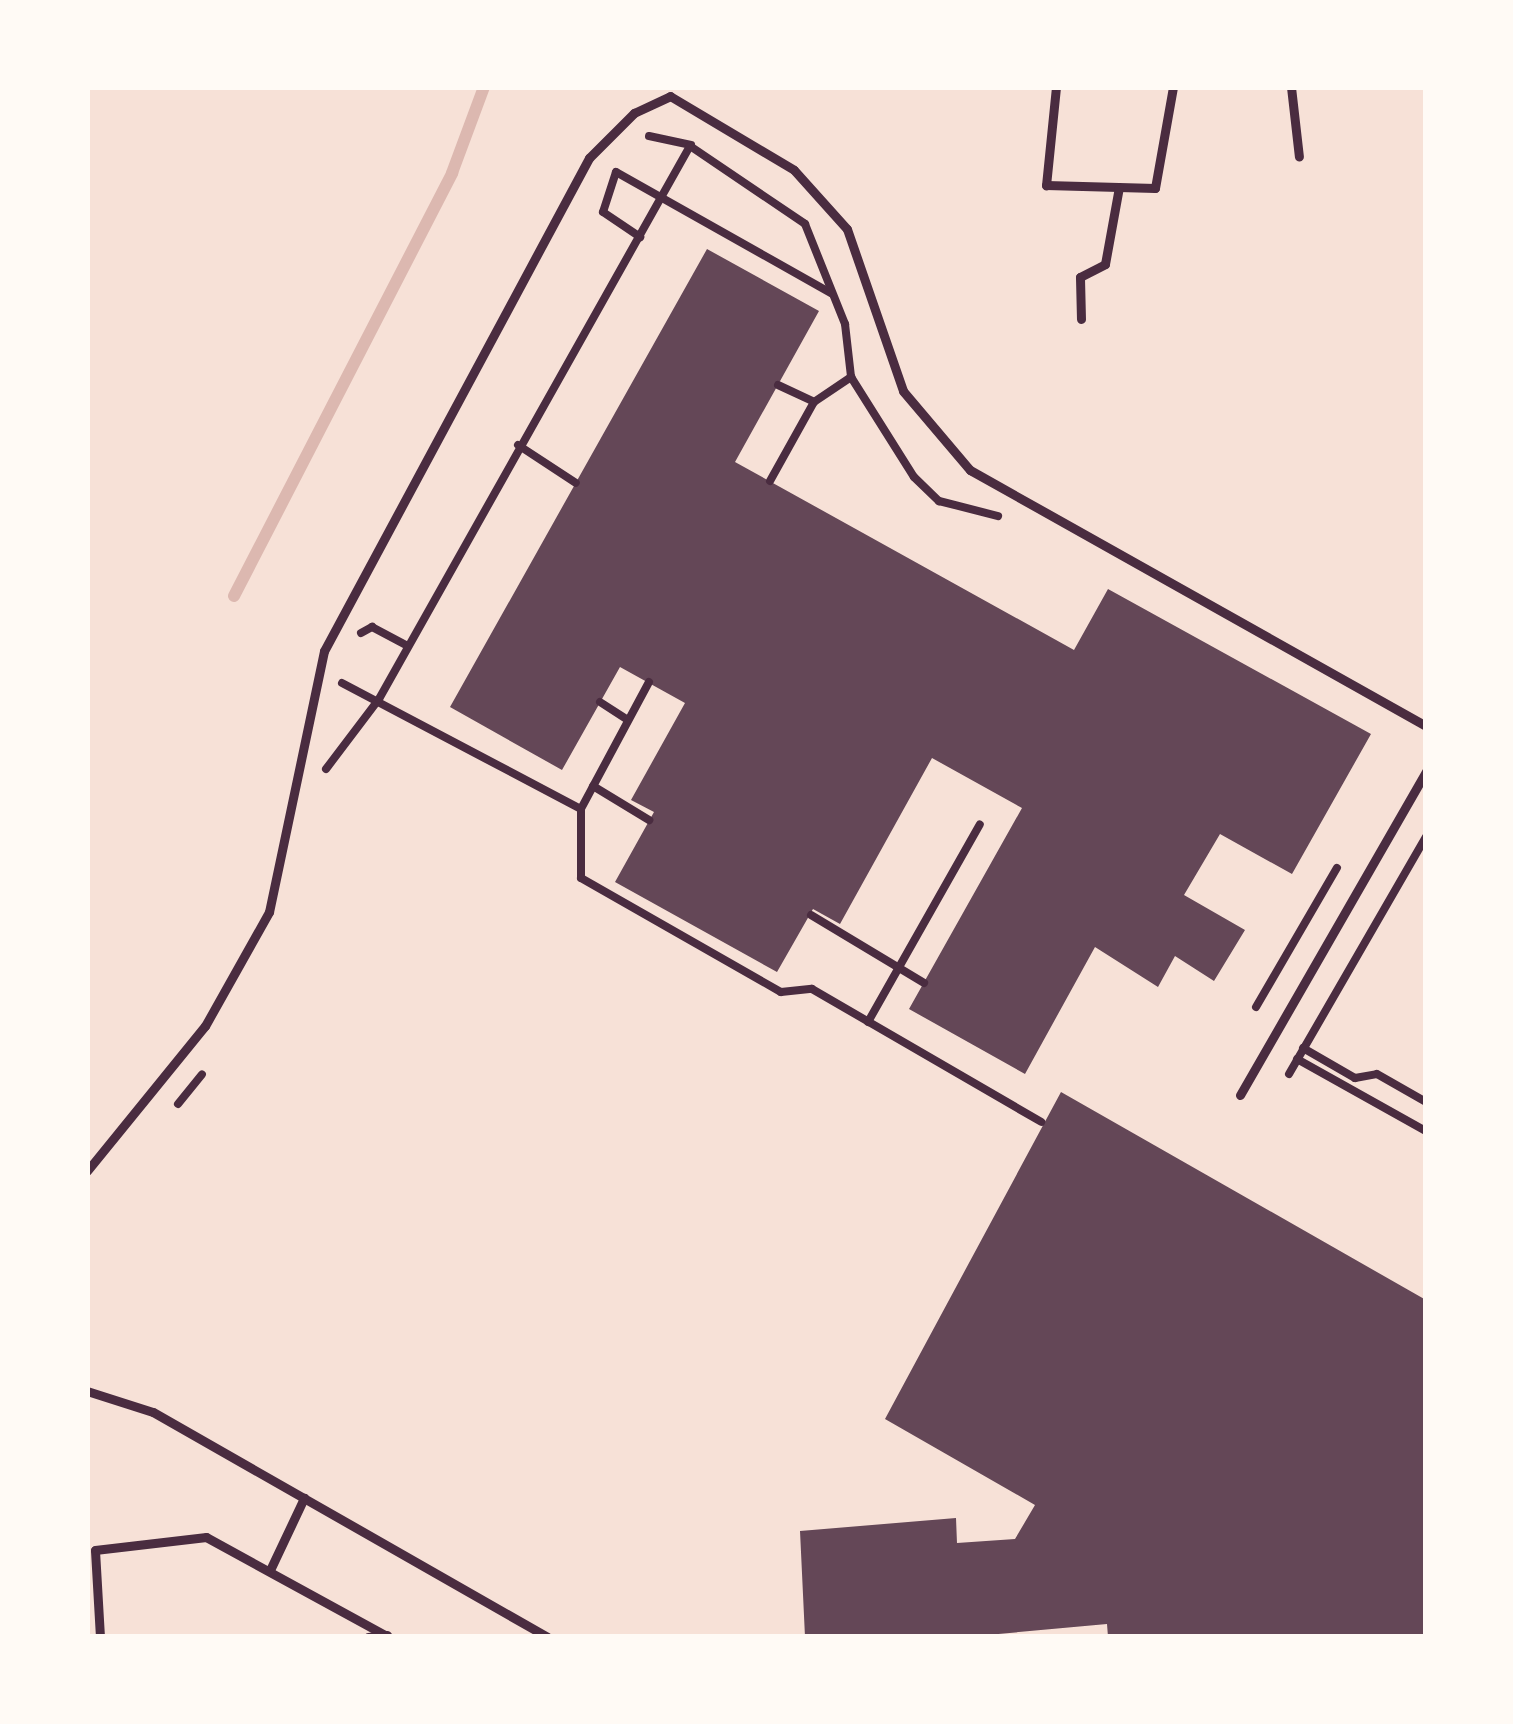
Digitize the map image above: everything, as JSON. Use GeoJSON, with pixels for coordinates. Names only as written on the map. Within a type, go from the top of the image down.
{"type":"FeatureCollection","features":[{"type":"Feature","properties":{"kind":"lane"},"geometry":{"type":"LineString","coordinates":[[1056,87],[1046,185],[1155,188],[1173,87]]}},
{"type":"Feature","properties":{"kind":"lane"},"geometry":{"type":"LineString","coordinates":[[1291,87],[1299,157]]}},
{"type":"Feature","properties":{"kind":"lane"},"geometry":{"type":"LineString","coordinates":[[87,1171],[205,1026],[268,912],[324,651],[589,158],[634,113],[670,92],[794,170],[847,229],[903,391],[970,470],[1426,726]]}},
{"type":"Feature","properties":{"kind":"lane"},"geometry":{"type":"LineString","coordinates":[[1081,319],[1081,277],[1105,264],[1119,187]]}},
{"type":"Feature","properties":{"kind":"lane"},"geometry":{"type":"LineString","coordinates":[[1240,1095],[1426,771]]}},
{"type":"Feature","properties":{"kind":"lane"},"geometry":{"type":"LineString","coordinates":[[87,1391],[153,1412],[548,1637]]}},
{"type":"Feature","properties":{"kind":"lane"},"geometry":{"type":"LineString","coordinates":[[270,1570],[304,1498]]}},
{"type":"Feature","properties":{"kind":"lane"},"geometry":{"type":"LineString","coordinates":[[100,1637],[94,1550],[206,1537],[388,1636]]}},
{"type":"Feature","properties":{"kind":"lane"},"geometry":{"type":"LineString","coordinates":[[368,1637],[388,1636]]}},
{"type":"Feature","properties":{"kind":"path"},"geometry":{"type":"LineString","coordinates":[[632,145],[662,134],[690,146],[805,224],[832,293],[851,377],[939,501],[1008,517]]}},
{"type":"Feature","properties":{"kind":"path"},"geometry":{"type":"LineString","coordinates":[[326,767],[379,699],[690,146]]}},
{"type":"Feature","properties":{"kind":"path"},"geometry":{"type":"LineString","coordinates":[[624,159],[603,212],[640,237]]}},
{"type":"Feature","properties":{"kind":"path"},"geometry":{"type":"LineString","coordinates":[[616,172],[832,293]]}},
{"type":"Feature","properties":{"kind":"path"},"geometry":{"type":"LineString","coordinates":[[770,481],[814,403],[851,377]]}},
{"type":"Feature","properties":{"kind":"path"},"geometry":{"type":"LineString","coordinates":[[778,385],[814,403]]}},
{"type":"Feature","properties":{"kind":"path"},"geometry":{"type":"LineString","coordinates":[[518,446],[576,483]]}},
{"type":"Feature","properties":{"kind":"path"},"geometry":{"type":"LineString","coordinates":[[350,652],[372,627],[407,646]]}},
{"type":"Feature","properties":{"kind":"path"},"geometry":{"type":"LineString","coordinates":[[337,697],[345,667]]}},
{"type":"Feature","properties":{"kind":"path"},"geometry":{"type":"LineString","coordinates":[[340,682],[581,809]]}},
{"type":"Feature","properties":{"kind":"path"},"geometry":{"type":"LineString","coordinates":[[649,682],[581,809],[581,878],[781,992],[812,989],[1041,1122]]}},
{"type":"Feature","properties":{"kind":"path"},"geometry":{"type":"LineString","coordinates":[[600,702],[628,720]]}},
{"type":"Feature","properties":{"kind":"path"},"geometry":{"type":"LineString","coordinates":[[323,788],[331,730]]}},
{"type":"Feature","properties":{"kind":"path"},"geometry":{"type":"LineString","coordinates":[[593,786],[649,820]]}},
{"type":"Feature","properties":{"kind":"path"},"geometry":{"type":"LineString","coordinates":[[868,1022],[980,824]]}},
{"type":"Feature","properties":{"kind":"path"},"geometry":{"type":"LineString","coordinates":[[1289,1074],[1426,837]]}},
{"type":"Feature","properties":{"kind":"path"},"geometry":{"type":"LineString","coordinates":[[1256,1007],[1350,846]]}},
{"type":"Feature","properties":{"kind":"path"},"geometry":{"type":"LineString","coordinates":[[811,915],[924,983]]}},
{"type":"Feature","properties":{"kind":"path"},"geometry":{"type":"LineString","coordinates":[[1303,1048],[1355,1078],[1377,1074],[1426,1102]]}},
{"type":"Feature","properties":{"kind":"path"},"geometry":{"type":"LineString","coordinates":[[1297,1059],[1426,1131]]}},
{"type":"Feature","properties":{"kind":"path"},"geometry":{"type":"LineString","coordinates":[[171,1113],[206,1069]]}},
{"type":"Feature","properties":{"kind":"building"},"geometry":{"type":"Polygon","coordinates":[[[707,249],[819,311],[735,462],[1074,650],[1108,589],[1371,734],[1292,874],[1220,834],[1184,895],[1245,930],[1214,981],[1175,956],[1158,987],[1095,947],[1025,1074],[909,1009],[1022,808],[932,758],[840,924],[813,909],[777,972],[615,882],[654,812],[631,800],[685,703],[620,667],[562,770],[450,707],[707,249]]]}},
{"type":"Feature","properties":{"kind":"building"},"geometry":{"type":"Polygon","coordinates":[[[1061,1092],[1426,1300],[1426,1637],[1108,1637],[1107,1624],[965,1637],[805,1637],[800,1531],[956,1518],[957,1543],[1015,1539],[1035,1505],[885,1419],[1061,1092]]]}},
{"type":"Feature","properties":{"kind":"waterway"},"geometry":{"type":"LineString","coordinates":[[234,596],[452,173],[484,87]]}}]}
